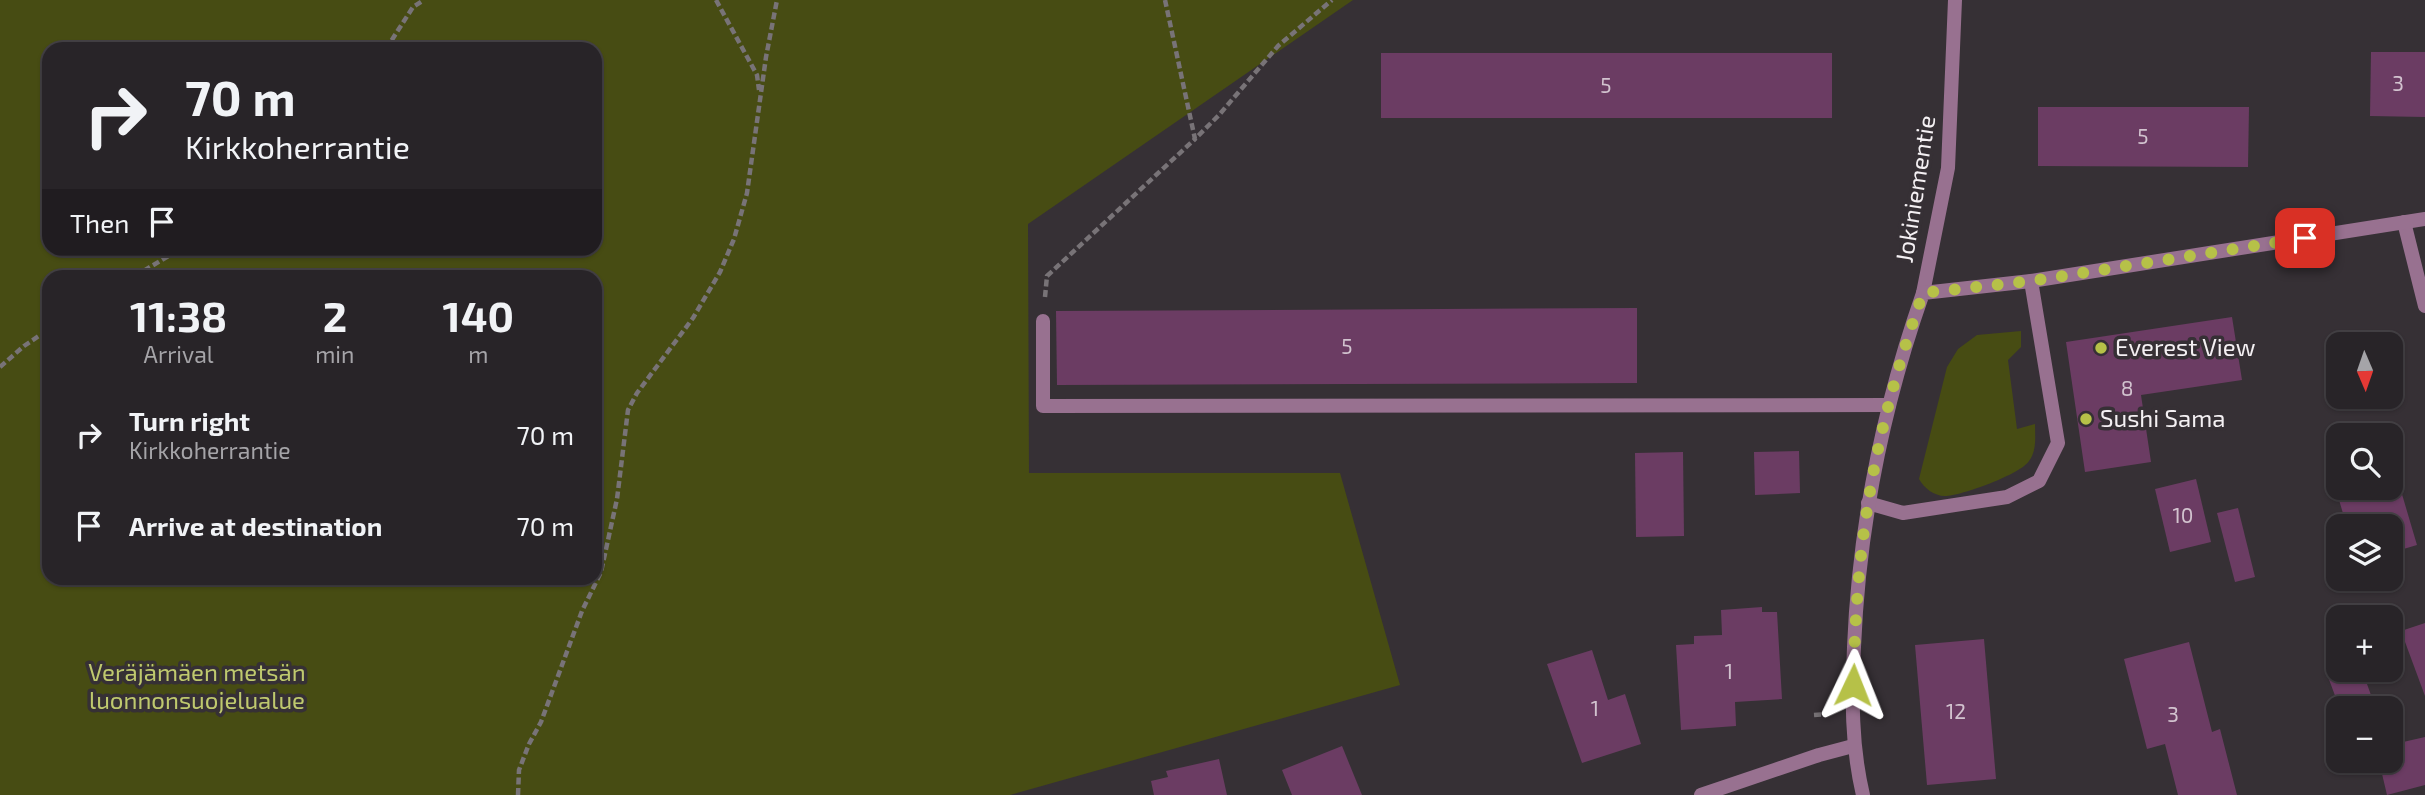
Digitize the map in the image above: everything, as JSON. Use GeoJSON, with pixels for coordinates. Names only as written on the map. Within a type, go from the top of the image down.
{"type":"FeatureCollection","features":[{"type":"Feature","properties":{"kind":"street","name":"Jokiniementie"},"geometry":{"type":"LineString","coordinates":[[1863,795],[1853,746],[1856,603],[1868,503],[1901,355],[1923,293],[1948,168],[1955,0]]}},
{"type":"Feature","properties":{"kind":"street"},"geometry":{"type":"LineString","coordinates":[[1923,293],[2031,281],[2425,219]]}},
{"type":"Feature","properties":{"kind":"street"},"geometry":{"type":"LineString","coordinates":[[2404,222],[2425,306]]}},
{"type":"Feature","properties":{"kind":"street"},"geometry":{"type":"LineString","coordinates":[[1868,503],[1903,513],[2007,497],[2039,481],[2058,443],[2031,281]]}},
{"type":"Feature","properties":{"kind":"street"},"geometry":{"type":"LineString","coordinates":[[1043,321],[1043,406],[1889,405]]}},
{"type":"Feature","properties":{"kind":"street"},"geometry":{"type":"LineString","coordinates":[[1700,795],[1853,746]]}},
{"type":"Feature","properties":{"kind":"path"},"geometry":{"type":"LineString","coordinates":[[390,42],[413,7],[424,0]]}},
{"type":"Feature","properties":{"kind":"path"},"geometry":{"type":"LineString","coordinates":[[716,0],[757,75],[760,96]]}},
{"type":"Feature","properties":{"kind":"path"},"geometry":{"type":"LineString","coordinates":[[602,567],[617,499],[628,410],[637,393],[693,318],[720,272],[734,240],[747,193],[760,96],[778,0]]}},
{"type":"Feature","properties":{"kind":"path"},"geometry":{"type":"LineString","coordinates":[[1165,0],[1195,139]]}},
{"type":"Feature","properties":{"kind":"path"},"geometry":{"type":"LineString","coordinates":[[1043,321],[1047,276],[1195,139],[1278,46],[1332,0]]}},
{"type":"Feature","properties":{"kind":"path"},"geometry":{"type":"LineString","coordinates":[[145,270],[169,256]]}},
{"type":"Feature","properties":{"kind":"path"},"geometry":{"type":"LineString","coordinates":[[0,367],[42,334]]}},
{"type":"Feature","properties":{"kind":"path"},"geometry":{"type":"LineString","coordinates":[[519,795],[519,770],[595,585]]}},
{"type":"Feature","properties":{"kind":"green space","name":"Veräjämäen metsän luonnonsuojelualue"},"geometry":{"type":"Polygon","coordinates":[[[0,0],[1353,0],[1028,224],[1029,473],[1340,473],[1400,685],[1010,795],[0,795],[0,0]]]}},
{"type":"Feature","properties":{"kind":"green space"},"geometry":{"type":"Polygon","coordinates":[[[2021,331],[2021,347],[2008,360],[2017,429],[2035,424],[2032,457],[2015,472],[1977,488],[1945,496],[1933,493],[1919,479],[1947,367],[1958,349],[1977,335],[2021,331]]]}},
{"type":"Feature","properties":{"kind":"building"},"geometry":{"type":"Polygon","coordinates":[[[2371,52],[2425,52],[2425,117],[2370,116],[2371,52]]]}},
{"type":"Feature","properties":{"kind":"building"},"geometry":{"type":"Polygon","coordinates":[[[1381,53],[1832,53],[1832,118],[1381,118],[1381,53]]]}},
{"type":"Feature","properties":{"kind":"building"},"geometry":{"type":"Polygon","coordinates":[[[2038,107],[2249,107],[2248,167],[2038,166],[2038,107]]]}},
{"type":"Feature","properties":{"kind":"building"},"geometry":{"type":"Polygon","coordinates":[[[1637,308],[1637,383],[1057,385],[1056,311],[1637,308]]]}},
{"type":"Feature","properties":{"kind":"building"},"geometry":{"type":"Polygon","coordinates":[[[2232,317],[2242,380],[2141,395],[2151,462],[2085,472],[2066,342],[2232,317]]]}},
{"type":"Feature","properties":{"kind":"building"},"geometry":{"type":"Polygon","coordinates":[[[1799,451],[1800,493],[1755,495],[1754,452],[1799,451]]]}},
{"type":"Feature","properties":{"kind":"building"},"geometry":{"type":"Polygon","coordinates":[[[1683,452],[1684,536],[1636,537],[1635,453],[1683,452]]]}},
{"type":"Feature","properties":{"kind":"building"},"geometry":{"type":"Polygon","coordinates":[[[2196,479],[2211,542],[2170,552],[2155,489],[2196,479]]]}},
{"type":"Feature","properties":{"kind":"building"},"geometry":{"type":"Polygon","coordinates":[[[2403,498],[2417,545],[2403,549],[2403,514],[2343,514],[2339,500],[2403,500],[2403,498]]]}},
{"type":"Feature","properties":{"kind":"building"},"geometry":{"type":"Polygon","coordinates":[[[2238,508],[2255,577],[2235,582],[2217,513],[2238,508]]]}},
{"type":"Feature","properties":{"kind":"building"},"geometry":{"type":"Polygon","coordinates":[[[1762,607],[1762,612],[1777,612],[1782,699],[1735,702],[1736,726],[1681,730],[1676,645],[1694,644],[1694,636],[1722,635],[1721,610],[1762,607]]]}},
{"type":"Feature","properties":{"kind":"building"},"geometry":{"type":"Polygon","coordinates":[[[2425,623],[2425,696],[2403,636],[2403,630],[2425,623]]]}},
{"type":"Feature","properties":{"kind":"building"},"geometry":{"type":"Polygon","coordinates":[[[1984,639],[1996,779],[1927,785],[1915,645],[1984,639]]]}},
{"type":"Feature","properties":{"kind":"building"},"geometry":{"type":"Polygon","coordinates":[[[2189,642],[2212,732],[2220,729],[2237,795],[2178,795],[2165,744],[2147,749],[2124,659],[2189,642]]]}},
{"type":"Feature","properties":{"kind":"building"},"geometry":{"type":"Polygon","coordinates":[[[1592,650],[1608,700],[1625,694],[1641,744],[1582,763],[1547,664],[1592,650]]]}},
{"type":"Feature","properties":{"kind":"building"},"geometry":{"type":"Polygon","coordinates":[[[2330,682],[2373,682],[2367,684],[2371,696],[2335,696],[2330,682]]]}},
{"type":"Feature","properties":{"kind":"building"},"geometry":{"type":"Polygon","coordinates":[[[2425,737],[2425,785],[2387,795],[2382,773],[2403,773],[2403,742],[2425,737]]]}},
{"type":"Feature","properties":{"kind":"building"},"geometry":{"type":"Polygon","coordinates":[[[1342,746],[1362,795],[1292,795],[1282,770],[1342,746]]]}},
{"type":"Feature","properties":{"kind":"building"},"geometry":{"type":"Polygon","coordinates":[[[1219,759],[1227,795],[1154,795],[1151,781],[1168,777],[1166,771],[1219,759]]]}},
{"type":"Feature","properties":{"kind":"place","name":"Everest View"},"geometry":{"type":"Point","coordinates":[2101,348]}},
{"type":"Feature","properties":{"kind":"place","name":"Sushi Sama"},"geometry":{"type":"Point","coordinates":[2086,419]}},
{"type":"Feature","properties":{"kind":"route"},"geometry":{"type":"LineString","coordinates":[[1853,685],[1856,603],[1868,503],[1901,355],[1923,293],[2031,281],[2305,238]]}}]}
